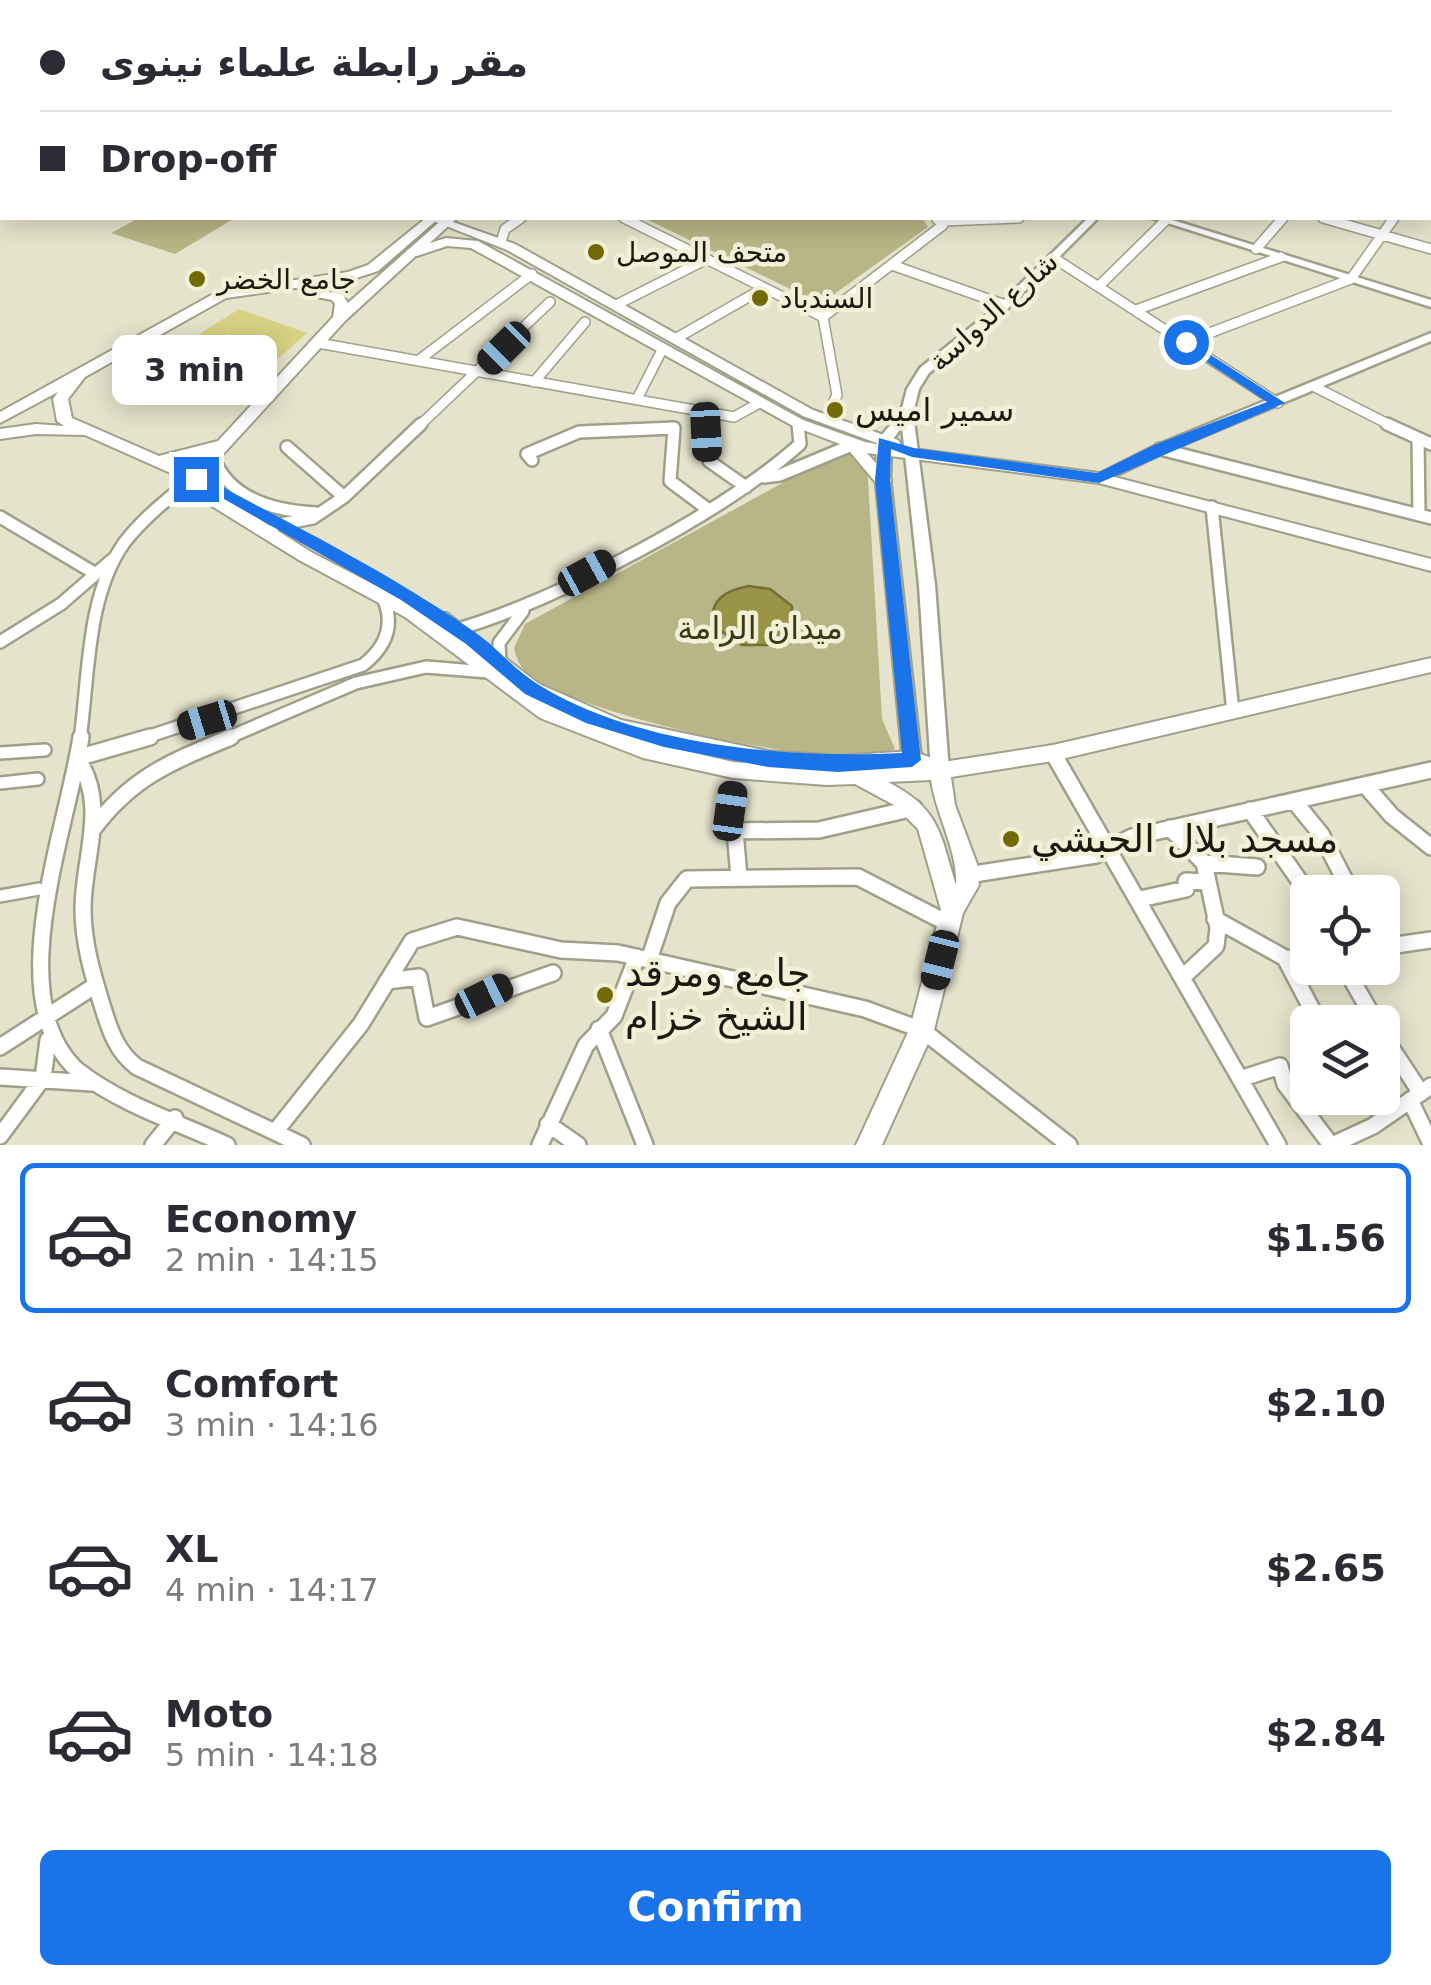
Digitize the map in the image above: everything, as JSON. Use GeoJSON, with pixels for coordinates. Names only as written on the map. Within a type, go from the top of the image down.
{"type":"FeatureCollection","features":[{"type":"Feature","properties":{"kind":"main road"},"geometry":{"type":"LineString","coordinates":[[438,220],[496,240],[616,305],[762,402],[798,423],[852,445],[883,446],[1099,478],[1431,566]]}},
{"type":"Feature","properties":{"kind":"main road"},"geometry":{"type":"LineString","coordinates":[[192,479],[340,318],[412,253],[438,220]]}},
{"type":"Feature","properties":{"kind":"main road"},"geometry":{"type":"LineString","coordinates":[[0,418],[240,290],[350,276],[379,265],[438,220]]}},
{"type":"Feature","properties":{"kind":"main road"},"geometry":{"type":"LineString","coordinates":[[412,253],[440,243],[464,242],[802,410],[883,446]]}},
{"type":"Feature","properties":{"kind":"main road"},"geometry":{"type":"LineString","coordinates":[[350,276],[344,285],[349,290],[371,288]]}},
{"type":"Feature","properties":{"kind":"main road"},"geometry":{"type":"LineString","coordinates":[[202,308],[254,296],[317,291],[340,300],[340,318]]}},
{"type":"Feature","properties":{"kind":"main road"},"geometry":{"type":"LineString","coordinates":[[78,375],[64,390],[59,407],[64,421],[81,432],[210,484],[458,630],[546,713],[644,750],[764,774],[858,777],[913,767]]}},
{"type":"Feature","properties":{"kind":"main road"},"geometry":{"type":"LineString","coordinates":[[0,434],[26,429],[81,432]]}},
{"type":"Feature","properties":{"kind":"main road"},"geometry":{"type":"LineString","coordinates":[[152,461],[191,456],[227,442]]}},
{"type":"Feature","properties":{"kind":"main road"},"geometry":{"type":"LineString","coordinates":[[852,445],[883,480]]}},
{"type":"Feature","properties":{"kind":"main road"},"geometry":{"type":"LineString","coordinates":[[192,479],[200,491],[281,541],[376,592],[548,699],[664,740],[790,762],[940,771],[1053,753],[1431,665]]}},
{"type":"Feature","properties":{"kind":"main road"},"geometry":{"type":"LineString","coordinates":[[868,1145],[922,1030],[950,917],[966,893],[968,875],[944,805],[940,771]]}},
{"type":"Feature","properties":{"kind":"main road"},"geometry":{"type":"LineString","coordinates":[[858,777],[914,808],[935,842],[950,917]]}},
{"type":"Feature","properties":{"kind":"street"},"geometry":{"type":"LineString","coordinates":[[496,240],[517,220]]}},
{"type":"Feature","properties":{"kind":"street"},"geometry":{"type":"LineString","coordinates":[[628,220],[823,317]]}},
{"type":"Feature","properties":{"kind":"street"},"geometry":{"type":"LineString","coordinates":[[823,317],[943,226],[940,220]]}},
{"type":"Feature","properties":{"kind":"street","name":"شارع الدواسة"},"geometry":{"type":"LineString","coordinates":[[883,446],[907,413],[913,389],[924,371],[1004,305],[1054,258],[1086,220]]}},
{"type":"Feature","properties":{"kind":"street"},"geometry":{"type":"LineString","coordinates":[[1099,286],[1161,220]]}},
{"type":"Feature","properties":{"kind":"street"},"geometry":{"type":"LineString","coordinates":[[1169,220],[1431,304]]}},
{"type":"Feature","properties":{"kind":"street"},"geometry":{"type":"LineString","coordinates":[[1256,249],[1280,220]]}},
{"type":"Feature","properties":{"kind":"street"},"geometry":{"type":"LineString","coordinates":[[1329,220],[1431,249]]}},
{"type":"Feature","properties":{"kind":"street"},"geometry":{"type":"LineString","coordinates":[[1186,342],[1350,278],[1393,220]]}},
{"type":"Feature","properties":{"kind":"street"},"geometry":{"type":"LineString","coordinates":[[1136,310],[1281,257]]}},
{"type":"Feature","properties":{"kind":"street"},"geometry":{"type":"LineString","coordinates":[[1054,258],[1278,403]]}},
{"type":"Feature","properties":{"kind":"street"},"geometry":{"type":"LineString","coordinates":[[616,305],[707,259]]}},
{"type":"Feature","properties":{"kind":"street"},"geometry":{"type":"LineString","coordinates":[[892,265],[1004,305]]}},
{"type":"Feature","properties":{"kind":"street"},"geometry":{"type":"LineString","coordinates":[[419,360],[532,274]]}},
{"type":"Feature","properties":{"kind":"street"},"geometry":{"type":"LineString","coordinates":[[637,399],[669,343],[764,288]]}},
{"type":"Feature","properties":{"kind":"street"},"geometry":{"type":"LineString","coordinates":[[276,524],[306,520],[344,498],[550,302]]}},
{"type":"Feature","properties":{"kind":"street"},"geometry":{"type":"LineString","coordinates":[[823,317],[837,395],[832,407]]}},
{"type":"Feature","properties":{"kind":"street"},"geometry":{"type":"LineString","coordinates":[[534,382],[585,322]]}},
{"type":"Feature","properties":{"kind":"street"},"geometry":{"type":"LineString","coordinates":[[1099,478],[1160,448],[1278,403],[1431,337]]}},
{"type":"Feature","properties":{"kind":"street"},"geometry":{"type":"LineString","coordinates":[[139,342],[268,399]]}},
{"type":"Feature","properties":{"kind":"street"},"geometry":{"type":"LineString","coordinates":[[318,343],[734,417],[762,402]]}},
{"type":"Feature","properties":{"kind":"street"},"geometry":{"type":"LineString","coordinates":[[1315,387],[1338,402],[1431,444]]}},
{"type":"Feature","properties":{"kind":"street"},"geometry":{"type":"LineString","coordinates":[[704,410],[710,461],[746,487]]}},
{"type":"Feature","properties":{"kind":"street"},"geometry":{"type":"LineString","coordinates":[[907,413],[940,771]]}},
{"type":"Feature","properties":{"kind":"street"},"geometry":{"type":"LineString","coordinates":[[458,630],[482,626],[540,599],[764,477],[800,444],[798,423]]}},
{"type":"Feature","properties":{"kind":"street"},"geometry":{"type":"LineString","coordinates":[[532,460],[527,454],[539,446],[592,430],[674,428],[670,481],[706,508]]}},
{"type":"Feature","properties":{"kind":"street"},"geometry":{"type":"LineString","coordinates":[[1160,448],[1425,516],[1418,438]]}},
{"type":"Feature","properties":{"kind":"street"},"geometry":{"type":"LineString","coordinates":[[764,477],[785,473],[852,445]]}},
{"type":"Feature","properties":{"kind":"street"},"geometry":{"type":"LineString","coordinates":[[883,446],[883,480],[913,767]]}},
{"type":"Feature","properties":{"kind":"street"},"geometry":{"type":"LineString","coordinates":[[287,447],[344,498]]}},
{"type":"Feature","properties":{"kind":"street"},"geometry":{"type":"LineString","coordinates":[[213,456],[225,479],[265,505],[292,512],[325,512]]}},
{"type":"Feature","properties":{"kind":"street"},"geometry":{"type":"LineString","coordinates":[[0,642],[62,604],[192,479]]}},
{"type":"Feature","properties":{"kind":"street"},"geometry":{"type":"LineString","coordinates":[[1212,507],[1233,712]]}},
{"type":"Feature","properties":{"kind":"street"},"geometry":{"type":"LineString","coordinates":[[0,518],[96,574]]}},
{"type":"Feature","properties":{"kind":"street"},"geometry":{"type":"LineString","coordinates":[[116,556],[104,586],[77,758],[40,928],[35,992],[40,1020],[60,1056],[100,1084],[228,1145]]}},
{"type":"Feature","properties":{"kind":"street"},"geometry":{"type":"LineString","coordinates":[[77,758],[240,710],[364,665],[384,648],[389,626],[388,606],[376,592]]}},
{"type":"Feature","properties":{"kind":"street"},"geometry":{"type":"LineString","coordinates":[[91,833],[116,798],[151,771],[356,684],[390,672],[443,666],[499,670],[497,652],[503,635],[540,599]]}},
{"type":"Feature","properties":{"kind":"street"},"geometry":{"type":"LineString","coordinates":[[0,754],[45,750]]}},
{"type":"Feature","properties":{"kind":"street"},"geometry":{"type":"LineString","coordinates":[[1053,753],[1278,1145]]}},
{"type":"Feature","properties":{"kind":"street"},"geometry":{"type":"LineString","coordinates":[[77,758],[93,787],[83,910],[96,985],[116,1046],[128,1062],[302,1145]]}},
{"type":"Feature","properties":{"kind":"street"},"geometry":{"type":"LineString","coordinates":[[968,875],[1096,856],[1109,846],[1170,828],[1425,772],[1431,786]]}},
{"type":"Feature","properties":{"kind":"street"},"geometry":{"type":"LineString","coordinates":[[0,783],[38,780]]}},
{"type":"Feature","properties":{"kind":"street"},"geometry":{"type":"LineString","coordinates":[[1366,785],[1392,816],[1431,847]]}},
{"type":"Feature","properties":{"kind":"street"},"geometry":{"type":"LineString","coordinates":[[733,791],[728,831],[819,830],[914,808]]}},
{"type":"Feature","properties":{"kind":"street"},"geometry":{"type":"LineString","coordinates":[[1294,801],[1321,834],[1342,875]]}},
{"type":"Feature","properties":{"kind":"street"},"geometry":{"type":"LineString","coordinates":[[1250,810],[1297,875]]}},
{"type":"Feature","properties":{"kind":"street"},"geometry":{"type":"LineString","coordinates":[[1170,828],[1204,863],[1216,919],[1216,946],[1206,960],[1184,976]]}},
{"type":"Feature","properties":{"kind":"street"},"geometry":{"type":"LineString","coordinates":[[735,831],[739,877]]}},
{"type":"Feature","properties":{"kind":"street"},"geometry":{"type":"LineString","coordinates":[[1204,863],[1257,867]]}},
{"type":"Feature","properties":{"kind":"street"},"geometry":{"type":"LineString","coordinates":[[540,1145],[570,1073],[599,1028],[614,1016],[677,888],[687,878],[839,874],[858,878],[950,917]]}},
{"type":"Feature","properties":{"kind":"street"},"geometry":{"type":"LineString","coordinates":[[1140,899],[1186,889],[1186,881],[1206,882]]}},
{"type":"Feature","properties":{"kind":"street"},"geometry":{"type":"LineString","coordinates":[[0,896],[39,889]]}},
{"type":"Feature","properties":{"kind":"street"},"geometry":{"type":"LineString","coordinates":[[1216,919],[1290,958]]}},
{"type":"Feature","properties":{"kind":"street"},"geometry":{"type":"LineString","coordinates":[[276,1132],[361,1024],[412,940],[457,927],[561,950],[643,959],[865,1009],[922,1030],[1069,1145]]}},
{"type":"Feature","properties":{"kind":"street"},"geometry":{"type":"LineString","coordinates":[[1400,943],[1431,940]]}},
{"type":"Feature","properties":{"kind":"street"},"geometry":{"type":"LineString","coordinates":[[1286,958],[1310,1005]]}},
{"type":"Feature","properties":{"kind":"street"},"geometry":{"type":"LineString","coordinates":[[387,981],[419,977],[428,1018],[453,1011],[516,980],[553,973]]}},
{"type":"Feature","properties":{"kind":"street"},"geometry":{"type":"LineString","coordinates":[[0,1047],[82,998],[96,985]]}},
{"type":"Feature","properties":{"kind":"street"},"geometry":{"type":"LineString","coordinates":[[599,1028],[645,1145]]}},
{"type":"Feature","properties":{"kind":"street"},"geometry":{"type":"LineString","coordinates":[[0,1136],[43,1078],[48,1040]]}},
{"type":"Feature","properties":{"kind":"street"},"geometry":{"type":"LineString","coordinates":[[1400,1061],[1421,1093],[1431,1144]]}},
{"type":"Feature","properties":{"kind":"street"},"geometry":{"type":"LineString","coordinates":[[1243,1078],[1280,1066],[1286,1084],[1331,1145],[1373,1126],[1421,1093]]}},
{"type":"Feature","properties":{"kind":"street"},"geometry":{"type":"LineString","coordinates":[[0,1077],[100,1084]]}},
{"type":"Feature","properties":{"kind":"street"},"geometry":{"type":"LineString","coordinates":[[153,1145],[174,1118]]}},
{"type":"Feature","properties":{"kind":"street"},"geometry":{"type":"LineString","coordinates":[[548,1124],[578,1145]]}},
{"type":"Feature","properties":{"kind":"green space"},"geometry":{"type":"Polygon","coordinates":[[[135,220],[232,220],[175,254],[111,233],[135,220]]]}},
{"type":"Feature","properties":{"kind":"green space"},"geometry":{"type":"Polygon","coordinates":[[[648,220],[923,220],[928,227],[830,297],[809,298],[648,220]]]}},
{"type":"Feature","properties":{"kind":"green space","name":"ميدان الرامة"},"geometry":{"type":"Polygon","coordinates":[[[839,452],[859,456],[867,463],[882,719],[895,749],[866,755],[822,754],[709,737],[555,690],[528,674],[517,659],[514,648],[525,624],[839,452]]]}},
{"type":"Feature","properties":{"kind":"shaded area"},"geometry":{"type":"Polygon","coordinates":[[[749,586],[770,589],[792,606],[792,629],[768,645],[742,645],[714,626],[716,603],[733,590],[749,586]]]}},
{"type":"Feature","properties":{"kind":"building"},"geometry":{"type":"Polygon","coordinates":[[[239,309],[307,333],[251,383],[234,376],[269,348],[227,334],[204,348],[187,342],[239,309]]]}},
{"type":"Feature","properties":{"kind":"place","name":"متحف الموصل"},"geometry":{"type":"Point","coordinates":[596,252]}},
{"type":"Feature","properties":{"kind":"place","name":"جامع الخضر"},"geometry":{"type":"Point","coordinates":[197,279]}},
{"type":"Feature","properties":{"kind":"place","name":"السندباد"},"geometry":{"type":"Point","coordinates":[760,298]}},
{"type":"Feature","properties":{"kind":"place","name":"سمير اميس"},"geometry":{"type":"Point","coordinates":[835,410]}},
{"type":"Feature","properties":{"kind":"place","name":"مسجد بلال الحبشي"},"geometry":{"type":"Point","coordinates":[1011,839]}},
{"type":"Feature","properties":{"kind":"place","name":"جامع ومرقد الشيخ خزام"},"geometry":{"type":"Point","coordinates":[605,995]}},
{"type":"Feature","properties":{"kind":"route"},"geometry":{"type":"LineString","coordinates":[[196,479],[407,596],[472,639],[532,689],[593,718],[664,740],[790,762],[912,760],[897,584],[883,480],[884,441],[912,452],[1099,478],[1160,448],[1278,403],[1186,342]]}}]}
